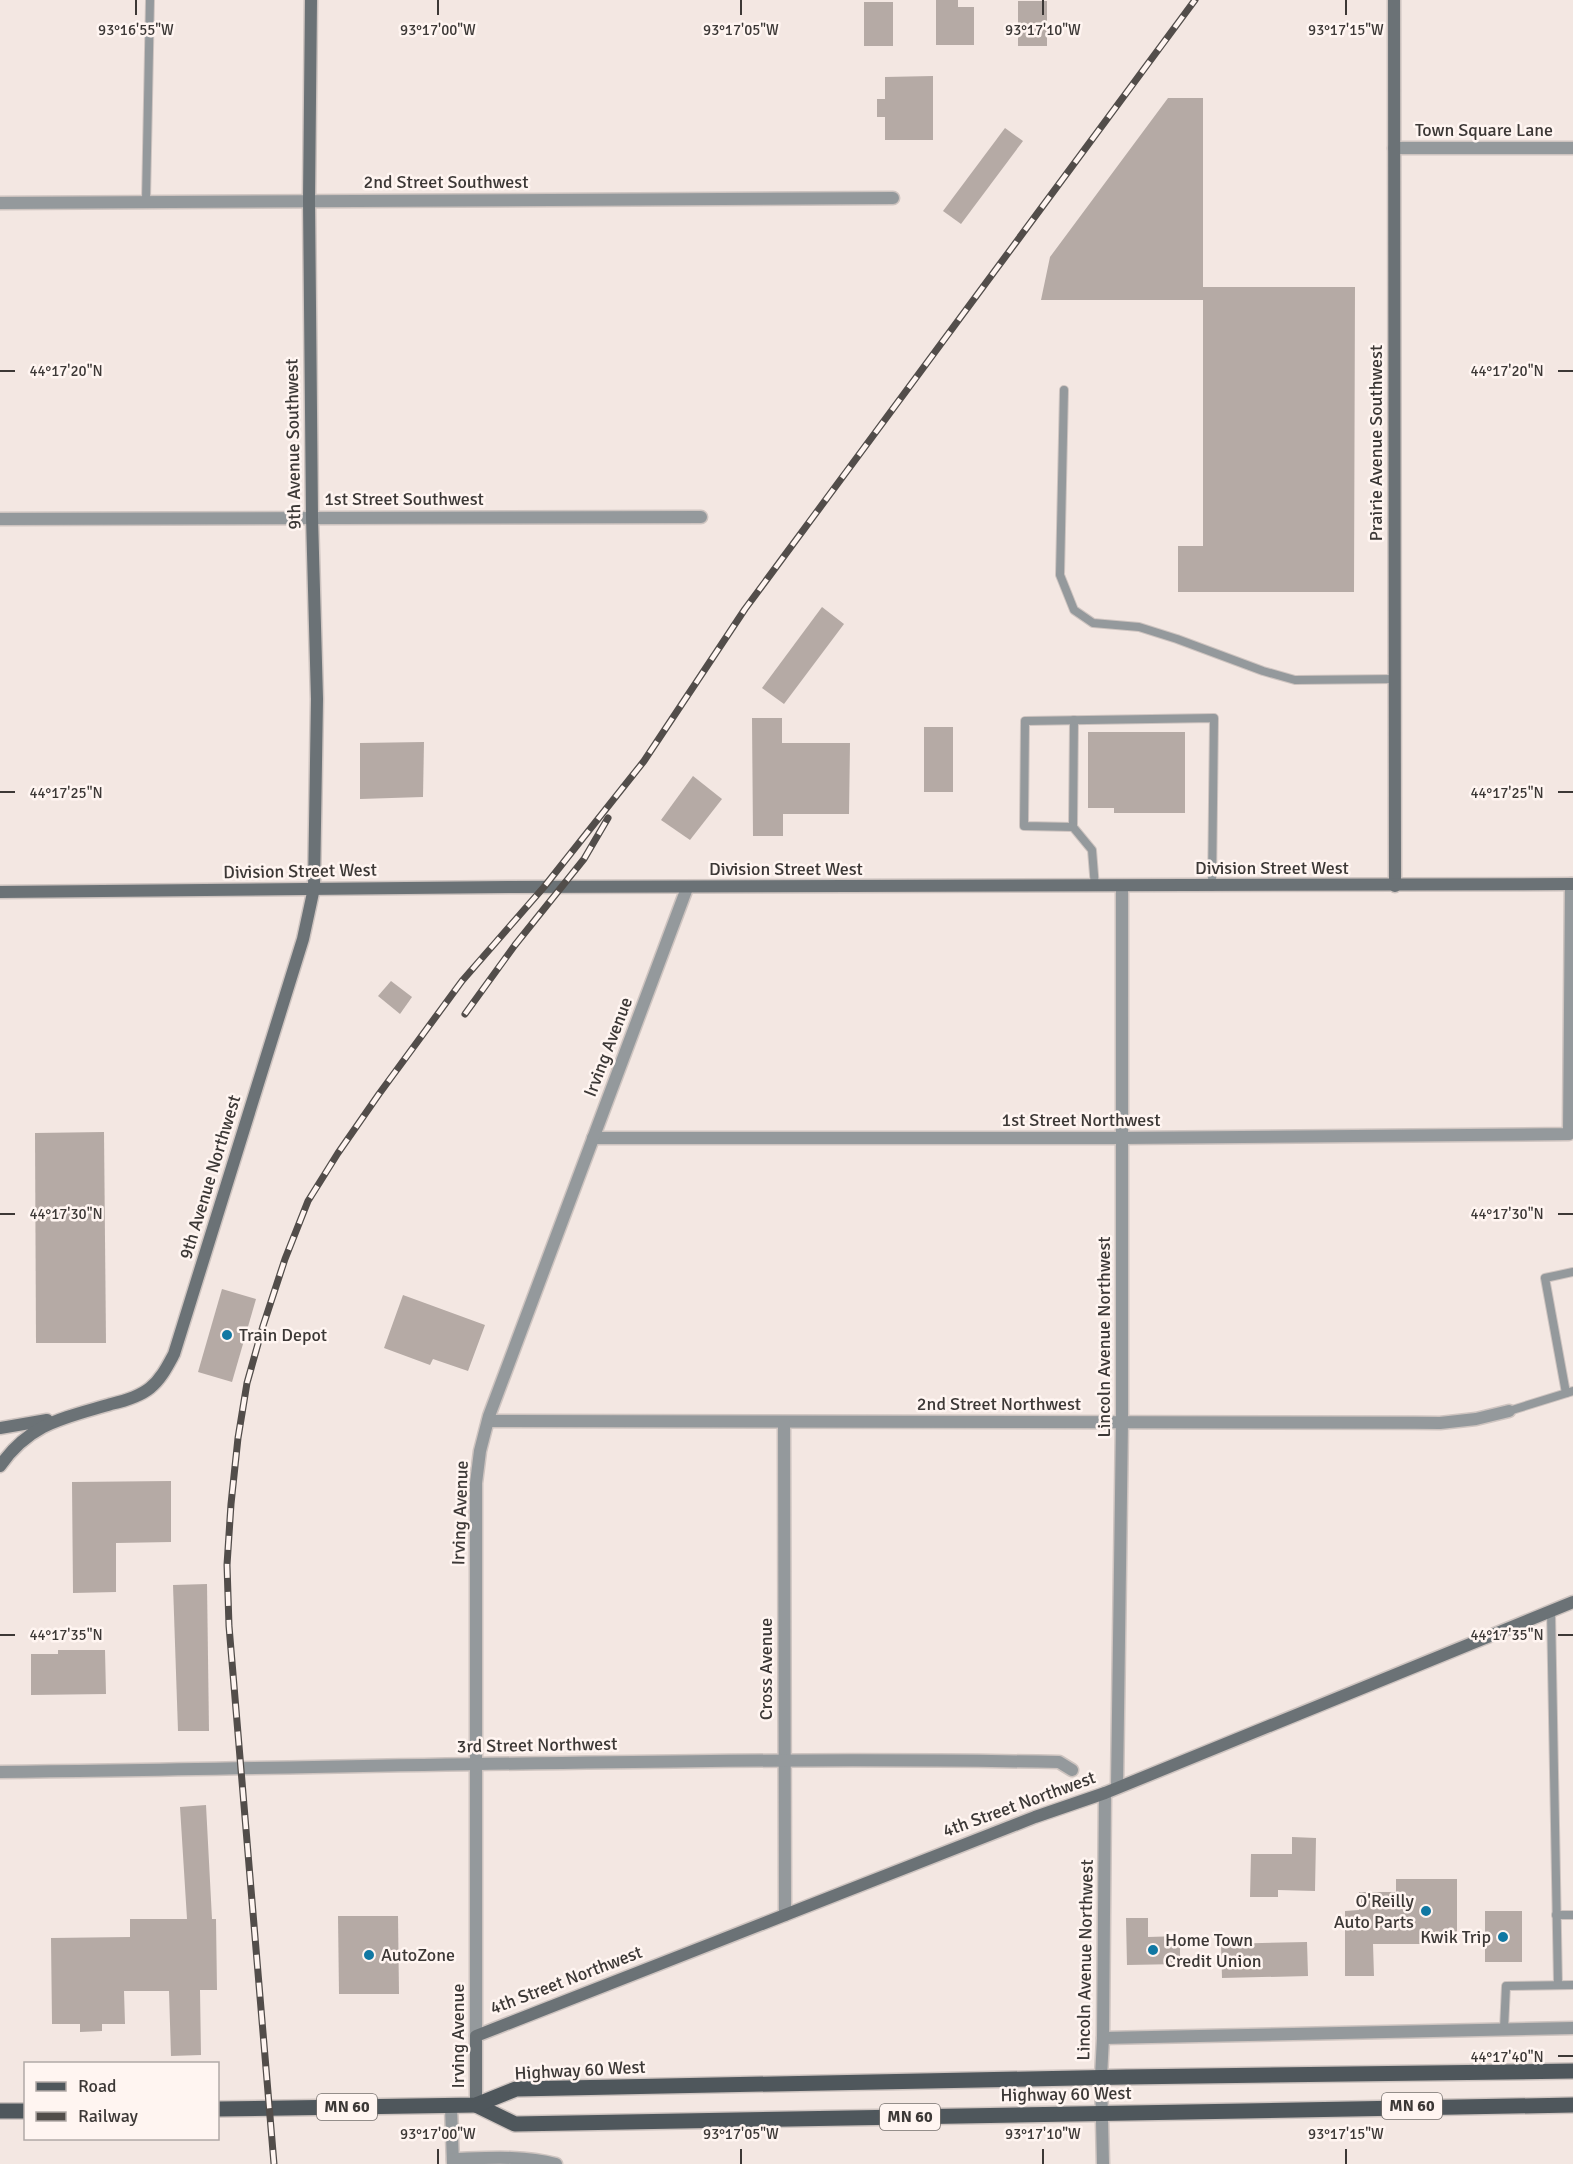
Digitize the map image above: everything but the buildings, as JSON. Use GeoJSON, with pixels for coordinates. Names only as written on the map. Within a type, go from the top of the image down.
{"type":"FeatureCollection","features":[{"type":"Feature","properties":{"kind":"main road","name":"Highway 60 West"},"geometry":{"type":"LineString","coordinates":[[476,2105],[516,2089],[1101,2077],[1573,2071]]}},
{"type":"Feature","properties":{"kind":"main road","name":"Highway 60 West"},"geometry":{"type":"LineString","coordinates":[[476,2105],[515,2124],[1573,2105]]}},
{"type":"Feature","properties":{"kind":"main road","name":"MN 60"},"geometry":{"type":"LineString","coordinates":[[219,2109],[476,2105]]}},
{"type":"Feature","properties":{"kind":"main road"},"geometry":{"type":"LineString","coordinates":[[0,2111],[24,2111]]}},
{"type":"Feature","properties":{"kind":"street","name":"9th Avenue Southwest"},"geometry":{"type":"LineString","coordinates":[[311,0],[309,200],[312,517],[317,699],[314,888]]}},
{"type":"Feature","properties":{"kind":"street","name":"Prairie Avenue Southwest"},"geometry":{"type":"LineString","coordinates":[[1394,0],[1395,886]]}},
{"type":"Feature","properties":{"kind":"street","name":"Town Square Lane"},"geometry":{"type":"LineString","coordinates":[[1394,148],[1573,148]]}},
{"type":"Feature","properties":{"kind":"street","name":"2nd Street Southwest"},"geometry":{"type":"LineString","coordinates":[[0,203],[893,198]]}},
{"type":"Feature","properties":{"kind":"street","name":"1st Street Southwest"},"geometry":{"type":"LineString","coordinates":[[0,519],[701,517]]}},
{"type":"Feature","properties":{"kind":"street","name":"Division Street West"},"geometry":{"type":"LineString","coordinates":[[0,892],[314,888],[1572,884]]}},
{"type":"Feature","properties":{"kind":"street","name":"1st Street Northwest"},"geometry":{"type":"LineString","coordinates":[[593,1138],[1123,1138],[1569,1134],[1572,884]]}},
{"type":"Feature","properties":{"kind":"street","name":"Lincoln Avenue Northwest"},"geometry":{"type":"LineString","coordinates":[[1117,1787],[1122,1421],[1122,886]]}},
{"type":"Feature","properties":{"kind":"street","name":"9th Avenue Northwest"},"geometry":{"type":"LineString","coordinates":[[69,1417],[129,1399],[149,1389],[164,1373],[174,1354],[303,939],[314,888]]}},
{"type":"Feature","properties":{"kind":"street","name":"Irving Avenue"},"geometry":{"type":"LineString","coordinates":[[476,2105],[476,1483],[480,1451],[488,1421],[687,888]]}},
{"type":"Feature","properties":{"kind":"street","name":"2nd Street Northwest"},"geometry":{"type":"LineString","coordinates":[[488,1421],[1440,1422],[1476,1419],[1509,1411]]}},
{"type":"Feature","properties":{"kind":"street"},"geometry":{"type":"LineString","coordinates":[[0,1428],[69,1417]]}},
{"type":"Feature","properties":{"kind":"street"},"geometry":{"type":"LineString","coordinates":[[0,1466],[29,1434],[43,1426],[69,1417]]}},
{"type":"Feature","properties":{"kind":"street","name":"Cross Avenue"},"geometry":{"type":"LineString","coordinates":[[784,1423],[786,1915]]}},
{"type":"Feature","properties":{"kind":"street","name":"4th Street Northwest"},"geometry":{"type":"LineString","coordinates":[[476,2036],[1035,1817],[1105,1793],[1573,1602]]}},
{"type":"Feature","properties":{"kind":"street","name":"3rd Street Northwest"},"geometry":{"type":"LineString","coordinates":[[0,1772],[476,1763],[922,1760],[1059,1762],[1072,1770]]}},
{"type":"Feature","properties":{"kind":"street","name":"Lincoln Avenue Northwest"},"geometry":{"type":"LineString","coordinates":[[1103,2164],[1101,2077],[1105,1793]]}},
{"type":"Feature","properties":{"kind":"street"},"geometry":{"type":"LineString","coordinates":[[1103,2038],[1573,2028]]}},
{"type":"Feature","properties":{"kind":"street","name":"Irving Avenue"},"geometry":{"type":"LineString","coordinates":[[451,2107],[453,2162]]}},
{"type":"Feature","properties":{"kind":"street"},"geometry":{"type":"LineString","coordinates":[[453,2162],[505,2157],[555,2164]]}},
{"type":"Feature","properties":{"kind":"lane"},"geometry":{"type":"LineString","coordinates":[[146,201],[150,0]]}},
{"type":"Feature","properties":{"kind":"lane"},"geometry":{"type":"LineString","coordinates":[[1064,390],[1060,575],[1074,610],[1093,623],[1139,627],[1295,680],[1395,679]]}},
{"type":"Feature","properties":{"kind":"lane"},"geometry":{"type":"LineString","coordinates":[[1073,827],[1024,826],[1024,721],[1214,718],[1212,886]]}},
{"type":"Feature","properties":{"kind":"lane"},"geometry":{"type":"LineString","coordinates":[[1074,720],[1073,827],[1092,850],[1095,886]]}},
{"type":"Feature","properties":{"kind":"lane"},"geometry":{"type":"LineString","coordinates":[[1509,1411],[1569,1392],[1545,1278],[1573,1272]]}},
{"type":"Feature","properties":{"kind":"lane"},"geometry":{"type":"LineString","coordinates":[[1551,1611],[1558,1985]]}},
{"type":"Feature","properties":{"kind":"lane"},"geometry":{"type":"LineString","coordinates":[[1556,1914],[1573,1915]]}},
{"type":"Feature","properties":{"kind":"lane"},"geometry":{"type":"LineString","coordinates":[[1504,2030],[1506,1986],[1573,1985]]}},
{"type":"Feature","properties":{"kind":"railway"},"geometry":{"type":"LineString","coordinates":[[274,2164],[229,1626],[227,1565],[238,1438],[247,1383],[285,1259],[308,1201],[379,1094],[462,981],[544,887],[644,761],[745,609],[1195,0]]}},
{"type":"Feature","properties":{"kind":"railway"},"geometry":{"type":"LineString","coordinates":[[465,1014],[515,945],[584,859],[608,818]]}},
{"type":"Feature","properties":{"kind":"place","name":"Train Depot"},"geometry":{"type":"Point","coordinates":[227,1335]}},
{"type":"Feature","properties":{"kind":"place","name":"O'Reilly Auto Parts"},"geometry":{"type":"Point","coordinates":[1426,1911]}},
{"type":"Feature","properties":{"kind":"place","name":"Kwik Trip"},"geometry":{"type":"Point","coordinates":[1503,1937]}},
{"type":"Feature","properties":{"kind":"place","name":"Home Town Credit Union"},"geometry":{"type":"Point","coordinates":[1153,1950]}},
{"type":"Feature","properties":{"kind":"place","name":"AutoZone"},"geometry":{"type":"Point","coordinates":[369,1955]}}]}
